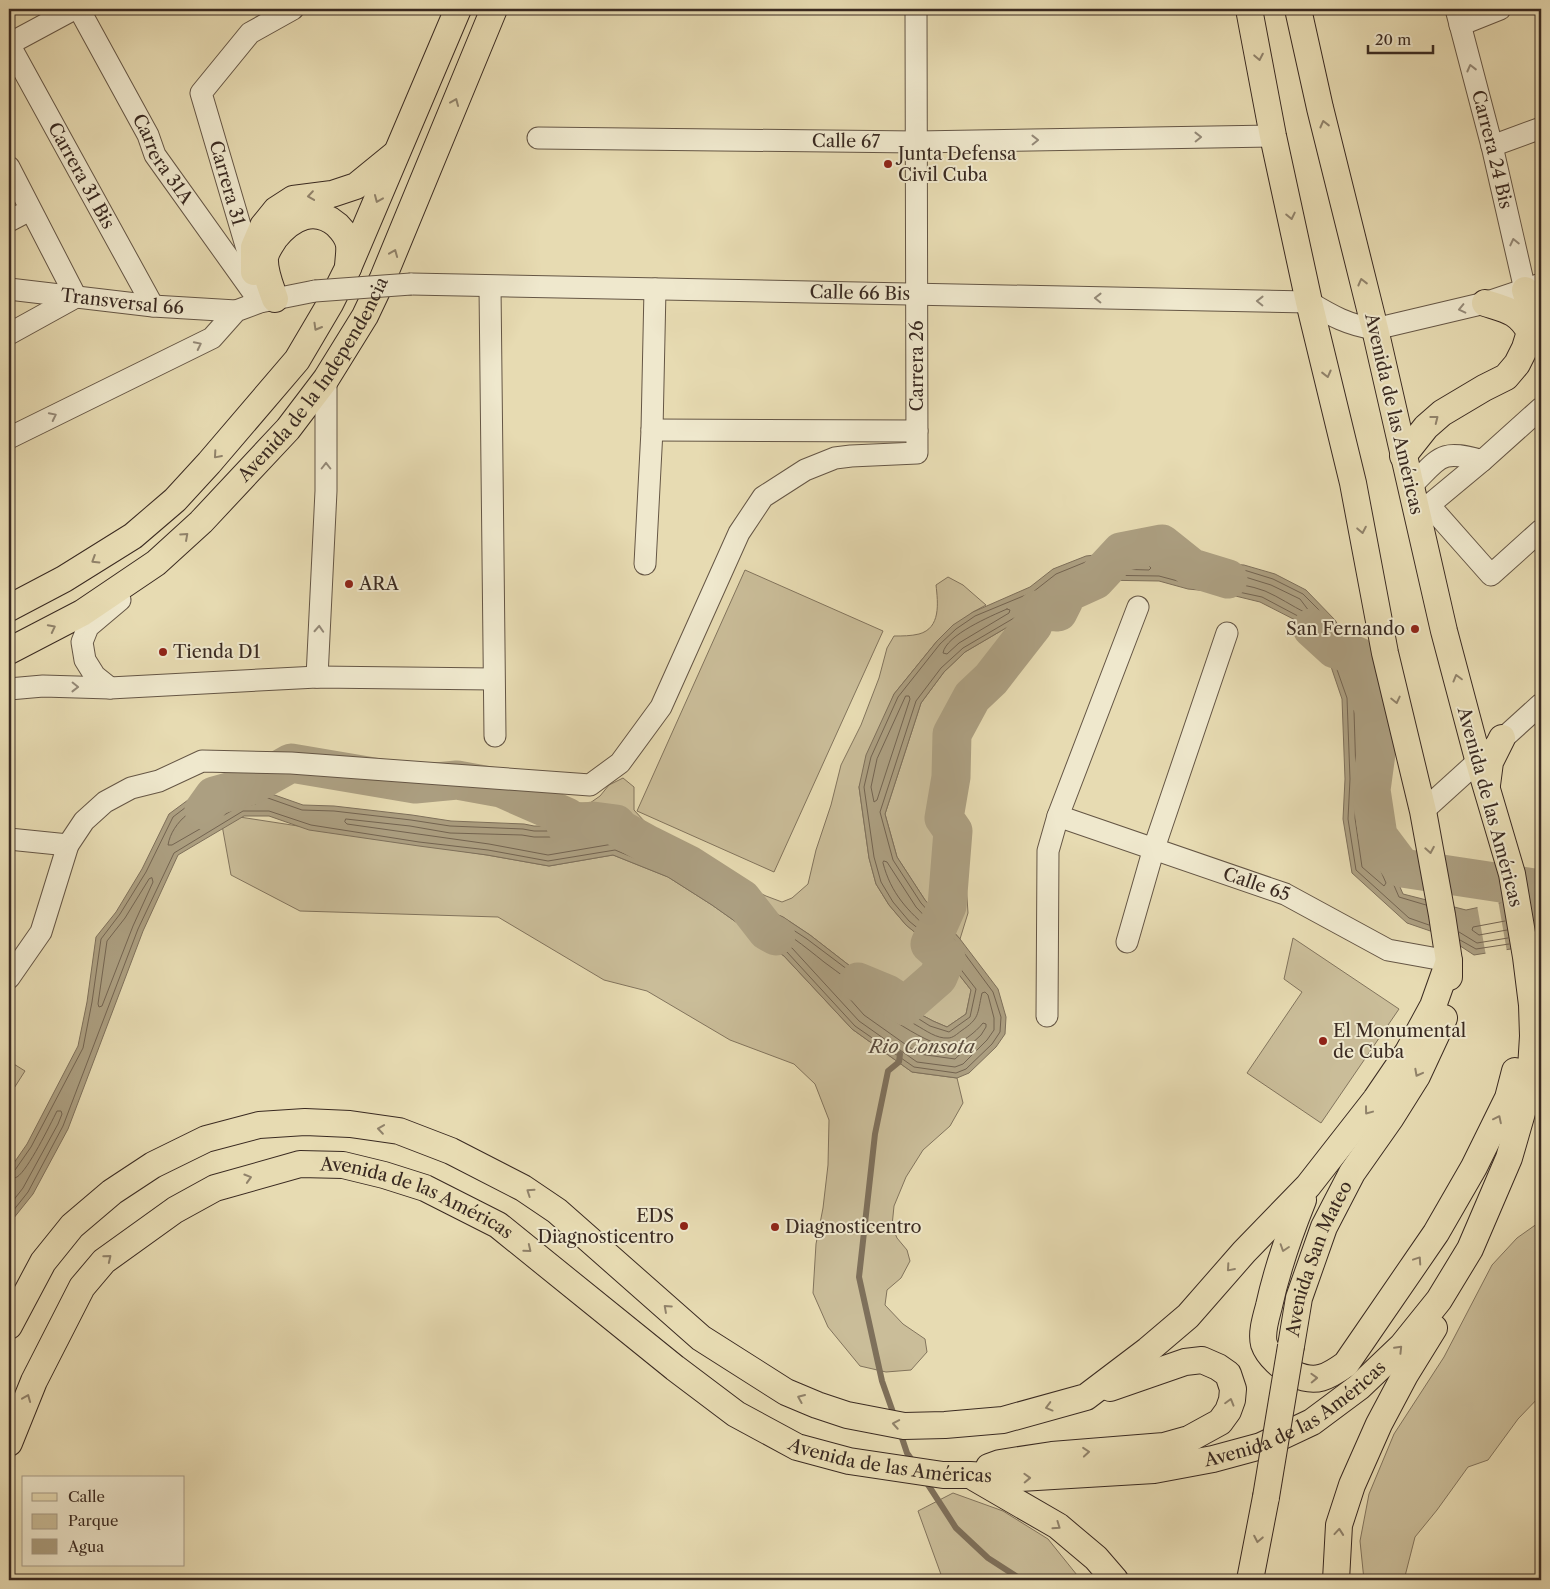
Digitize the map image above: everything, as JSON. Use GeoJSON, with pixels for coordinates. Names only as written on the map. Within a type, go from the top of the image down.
{"type":"FeatureCollection","features":[{"type":"Feature","properties":{"kind":"main road","name":"Avenida de la Independencia"},"geometry":{"type":"LineString","coordinates":[[9,608],[64,579],[133,536],[175,500],[216,456],[297,360],[330,304],[348,268],[458,9]]}},
{"type":"Feature","properties":{"kind":"main road","name":"Avenida de la Independencia"},"geometry":{"type":"LineString","coordinates":[[9,650],[82,613],[156,563],[201,522],[236,486],[288,429],[326,379],[365,316],[383,278],[494,9]]}},
{"type":"Feature","properties":{"kind":"main road","name":"Avenida de las Américas"},"geometry":{"type":"LineString","coordinates":[[9,1326],[43,1262],[72,1226],[112,1192],[153,1164],[206,1139],[259,1125],[306,1122],[350,1124],[399,1131],[451,1151],[523,1188],[557,1211],[700,1338],[786,1392],[847,1415],[904,1426],[945,1426],[1003,1420],[1086,1397],[1148,1350],[1188,1316],[1244,1252],[1308,1186],[1376,1099],[1408,1052],[1432,1006],[1448,961],[1423,811],[1385,652],[1352,482],[1309,302],[1273,136],[1249,9]]}},
{"type":"Feature","properties":{"kind":"main road","name":"Avenida de las Américas"},"geometry":{"type":"LineString","coordinates":[[9,1443],[34,1381],[82,1287],[104,1261],[175,1210],[215,1188],[300,1164],[343,1165],[384,1175],[425,1188],[498,1225],[675,1368],[736,1414],[797,1446],[849,1462],[943,1475],[1020,1478],[1154,1470],[1213,1459],[1261,1446],[1312,1422],[1359,1387],[1402,1346],[1439,1300],[1470,1249],[1509,1158],[1530,1085],[1534,1036],[1532,1005],[1512,874],[1478,759],[1444,631],[1375,329],[1298,9]]}},
{"type":"Feature","properties":{"kind":"main road"},"geometry":{"type":"LineString","coordinates":[[254,272],[254,247],[263,226],[276,210],[293,199],[332,194],[356,186],[376,172],[398,152]]}},
{"type":"Feature","properties":{"kind":"main road"},"geometry":{"type":"LineString","coordinates":[[268,301],[265,258],[268,248],[284,228],[300,218],[318,215],[330,219],[342,229],[349,244],[348,268]]}},
{"type":"Feature","properties":{"kind":"main road"},"geometry":{"type":"LineString","coordinates":[[1403,456],[1426,427],[1442,414],[1506,377],[1517,364],[1530,332],[1533,287]]}},
{"type":"Feature","properties":{"kind":"main road"},"geometry":{"type":"LineString","coordinates":[[1485,303],[1510,311],[1522,319],[1530,332]]}},
{"type":"Feature","properties":{"kind":"main road"},"geometry":{"type":"LineString","coordinates":[[1469,725],[1474,734],[1482,739],[1502,738]]}},
{"type":"Feature","properties":{"kind":"main road"},"geometry":{"type":"LineString","coordinates":[[1487,788],[1490,762],[1502,738]]}},
{"type":"Feature","properties":{"kind":"main road","name":"Avenida San Mateo"},"geometry":{"type":"LineString","coordinates":[[1250,1580],[1266,1497],[1299,1298],[1324,1227],[1352,1173],[1390,1119],[1417,1076],[1443,1022],[1449,1001],[1448,961]]}},
{"type":"Feature","properties":{"kind":"main road"},"geometry":{"type":"LineString","coordinates":[[1308,1186],[1286,1240],[1278,1266],[1265,1323],[1264,1344],[1272,1357],[1291,1373],[1304,1378],[1318,1379],[1330,1376],[1346,1364],[1436,1233],[1474,1167],[1508,1098],[1532,1005]]}},
{"type":"Feature","properties":{"kind":"main road"},"geometry":{"type":"LineString","coordinates":[[1336,1580],[1339,1525],[1352,1485],[1378,1424],[1406,1374],[1491,1236],[1516,1173],[1521,1153],[1530,1085]]}},
{"type":"Feature","properties":{"kind":"main road"},"geometry":{"type":"LineString","coordinates":[[970,1475],[1000,1463],[1052,1455],[1164,1446],[1189,1439],[1220,1422],[1228,1411],[1233,1389],[1228,1374],[1218,1366],[1202,1360],[1185,1362],[1086,1397]]}},
{"type":"Feature","properties":{"kind":"main road"},"geometry":{"type":"LineString","coordinates":[[970,1475],[1058,1526],[1096,1558],[1115,1580]]}},
{"type":"Feature","properties":{"kind":"street"},"geometry":{"type":"LineString","coordinates":[[9,44],[74,9]]}},
{"type":"Feature","properties":{"kind":"street","name":"Carrera 31A"},"geometry":{"type":"LineString","coordinates":[[79,9],[148,135],[155,154],[268,301]]}},
{"type":"Feature","properties":{"kind":"street","name":"Carrera 31"},"geometry":{"type":"LineString","coordinates":[[268,301],[254,272],[201,93],[250,33],[293,9]]}},
{"type":"Feature","properties":{"kind":"street","name":"Carrera 26"},"geometry":{"type":"LineString","coordinates":[[68,845],[84,821],[105,802],[131,788],[159,781],[202,761],[291,763],[590,785],[620,764],[662,707],[739,533],[763,497],[805,470],[827,461],[851,456],[917,452],[916,9]]}},
{"type":"Feature","properties":{"kind":"street"},"geometry":{"type":"LineString","coordinates":[[1458,17],[1500,9]]}},
{"type":"Feature","properties":{"kind":"street","name":"Carrera 24 Bis"},"geometry":{"type":"LineString","coordinates":[[1458,17],[1492,146],[1533,287]]}},
{"type":"Feature","properties":{"kind":"street","name":"Carrera 31 Bis"},"geometry":{"type":"LineString","coordinates":[[9,44],[154,306]]}},
{"type":"Feature","properties":{"kind":"street"},"geometry":{"type":"LineString","coordinates":[[1492,146],[1541,128]]}},
{"type":"Feature","properties":{"kind":"street","name":"Calle 67"},"geometry":{"type":"LineString","coordinates":[[538,138],[917,142],[1273,136]]}},
{"type":"Feature","properties":{"kind":"street"},"geometry":{"type":"LineString","coordinates":[[9,167],[76,297],[9,334]]}},
{"type":"Feature","properties":{"kind":"street"},"geometry":{"type":"LineString","coordinates":[[9,221],[30,210]]}},
{"type":"Feature","properties":{"kind":"street","name":"Calle 66 Bis"},"geometry":{"type":"LineString","coordinates":[[236,311],[268,301],[315,291],[411,284],[1309,302]]}},
{"type":"Feature","properties":{"kind":"street"},"geometry":{"type":"LineString","coordinates":[[490,287],[495,736]]}},
{"type":"Feature","properties":{"kind":"street"},"geometry":{"type":"LineString","coordinates":[[1309,302],[1338,319],[1356,326],[1375,329],[1485,303],[1533,287]]}},
{"type":"Feature","properties":{"kind":"street"},"geometry":{"type":"LineString","coordinates":[[645,564],[652,430],[655,289]]}},
{"type":"Feature","properties":{"kind":"street","name":"Transversal 66"},"geometry":{"type":"LineString","coordinates":[[9,290],[154,306],[236,311]]}},
{"type":"Feature","properties":{"kind":"street"},"geometry":{"type":"LineString","coordinates":[[9,438],[212,338],[236,311]]}},
{"type":"Feature","properties":{"kind":"street"},"geometry":{"type":"LineString","coordinates":[[317,677],[326,491],[326,379]]}},
{"type":"Feature","properties":{"kind":"street"},"geometry":{"type":"LineString","coordinates":[[1541,408],[1429,506],[1491,575],[1541,530]]}},
{"type":"Feature","properties":{"kind":"street"},"geometry":{"type":"LineString","coordinates":[[652,430],[917,432]]}},
{"type":"Feature","properties":{"kind":"street"},"geometry":{"type":"LineString","coordinates":[[1411,486],[1441,457],[1460,454],[1482,460]]}},
{"type":"Feature","properties":{"kind":"street"},"geometry":{"type":"LineString","coordinates":[[110,688],[95,676],[85,660],[82,642],[88,627],[130,592],[156,563]]}},
{"type":"Feature","properties":{"kind":"street"},"geometry":{"type":"LineString","coordinates":[[1048,1016],[1048,851],[1058,816],[1138,607]]}},
{"type":"Feature","properties":{"kind":"street"},"geometry":{"type":"LineString","coordinates":[[1127,942],[1154,848],[1227,633]]}},
{"type":"Feature","properties":{"kind":"street"},"geometry":{"type":"LineString","coordinates":[[9,689],[43,686],[110,688],[317,677],[493,679]]}},
{"type":"Feature","properties":{"kind":"street"},"geometry":{"type":"LineString","coordinates":[[9,702],[43,686]]}},
{"type":"Feature","properties":{"kind":"street"},"geometry":{"type":"LineString","coordinates":[[1423,811],[1478,759],[1541,704]]}},
{"type":"Feature","properties":{"kind":"street","name":"Calle 65"},"geometry":{"type":"LineString","coordinates":[[1058,816],[1285,894],[1388,950],[1448,961]]}},
{"type":"Feature","properties":{"kind":"street"},"geometry":{"type":"LineString","coordinates":[[9,839],[68,845],[41,932],[9,978]]}},
{"type":"Feature","properties":{"kind":"green space"},"geometry":{"type":"Polygon","coordinates":[[[745,570],[883,631],[774,872],[637,811],[745,570]]]}},
{"type":"Feature","properties":{"kind":"green space"},"geometry":{"type":"Polygon","coordinates":[[[948,577],[963,585],[986,605],[973,612],[937,641],[894,694],[859,787],[869,858],[876,884],[889,905],[906,925],[946,958],[971,990],[966,1014],[947,1027],[905,1006],[783,917],[742,899],[689,865],[620,829],[593,821],[566,826],[561,816],[565,805],[590,803],[600,796],[609,785],[623,778],[634,787],[634,810],[658,836],[670,844],[688,851],[727,877],[766,896],[782,902],[792,898],[808,884],[841,765],[861,725],[879,678],[887,648],[894,636],[919,634],[931,626],[935,621],[937,607],[936,585],[948,577]]]}},
{"type":"Feature","properties":{"kind":"green space"},"geometry":{"type":"Polygon","coordinates":[[[1062,595],[1064,600],[1053,623],[1038,637],[1007,658],[991,679],[968,680],[952,699],[941,720],[935,750],[937,800],[944,818],[953,831],[965,867],[968,913],[960,939],[925,900],[897,857],[885,814],[921,703],[944,672],[965,652],[1062,595]]]}},
{"type":"Feature","properties":{"kind":"green space"},"geometry":{"type":"Polygon","coordinates":[[[220,814],[549,866],[613,855],[668,877],[712,905],[784,956],[852,1029],[912,1072],[957,1078],[963,1103],[950,1126],[923,1150],[906,1177],[894,1206],[892,1226],[897,1238],[907,1250],[910,1261],[901,1278],[887,1290],[885,1305],[903,1324],[925,1339],[927,1352],[911,1370],[886,1372],[860,1366],[828,1327],[813,1293],[816,1244],[823,1208],[828,1165],[829,1120],[815,1084],[794,1064],[730,1040],[647,991],[604,980],[498,917],[300,911],[231,875],[220,814]]]}},
{"type":"Feature","properties":{"kind":"green space","name":"El Monumental de Cuba"},"geometry":{"type":"Polygon","coordinates":[[[1293,938],[1399,1009],[1321,1123],[1247,1073],[1302,992],[1284,979],[1293,938]]]}},
{"type":"Feature","properties":{"kind":"green space"},"geometry":{"type":"Polygon","coordinates":[[[9,1061],[25,1071],[9,1096],[9,1061]]]}},
{"type":"Feature","properties":{"kind":"green space"},"geometry":{"type":"Polygon","coordinates":[[[1541,1221],[1541,1395],[1518,1419],[1488,1460],[1468,1467],[1415,1537],[1404,1580],[1364,1580],[1360,1541],[1369,1494],[1394,1434],[1444,1357],[1492,1265],[1517,1238],[1541,1221]]]}},
{"type":"Feature","properties":{"kind":"green space"},"geometry":{"type":"Polygon","coordinates":[[[953,1493],[1003,1511],[1048,1539],[1081,1580],[943,1580],[918,1511],[953,1493]]]}},
{"type":"Feature","properties":{"kind":"water","name":"Rio Consota"},"geometry":{"type":"Polygon","coordinates":[[[1121,552],[1149,553],[1214,563],[1244,565],[1275,574],[1306,590],[1335,620],[1357,656],[1363,673],[1377,746],[1371,790],[1378,836],[1403,894],[1466,910],[1541,894],[1541,944],[1474,955],[1445,936],[1407,923],[1352,873],[1343,819],[1345,779],[1342,699],[1324,646],[1307,626],[1260,602],[1219,592],[1188,589],[1159,581],[1095,580],[1062,595],[965,652],[944,672],[921,703],[885,814],[897,857],[925,900],[960,939],[998,989],[1006,1017],[1005,1034],[996,1047],[969,1073],[957,1078],[912,1072],[852,1029],[784,956],[712,905],[668,877],[613,855],[549,866],[487,855],[309,830],[269,816],[244,816],[178,855],[143,931],[68,1129],[33,1194],[9,1224],[9,1170],[27,1144],[78,1046],[87,1002],[96,937],[116,912],[142,869],[169,814],[188,800],[217,786],[249,786],[303,805],[334,806],[451,821],[566,826],[593,821],[620,829],[689,865],[742,899],[783,917],[905,1006],[947,1027],[966,1014],[971,990],[946,958],[906,925],[889,905],[876,884],[869,858],[859,787],[866,755],[894,694],[937,641],[953,625],[973,612],[1030,587],[1053,569],[1086,556],[1121,552]]]}},
{"type":"Feature","properties":{"kind":"pier"},"geometry":{"type":"Polygon","coordinates":[[[1498,900],[1507,952],[1486,956],[1477,905],[1498,900]]]}},
{"type":"Feature","properties":{"kind":"waterway"},"geometry":{"type":"LineString","coordinates":[[858,982],[887,994],[905,1006],[938,977],[946,958],[930,944],[947,906],[953,831],[944,818],[951,777],[952,734],[972,697],[991,679],[1033,625],[1037,610],[1058,612],[1064,600],[1062,595],[1095,580],[1121,552],[1162,544],[1192,568],[1228,579]]}},
{"type":"Feature","properties":{"kind":"waterway"},"geometry":{"type":"LineString","coordinates":[[1312,628],[1335,649],[1357,656],[1375,712],[1377,746],[1371,790],[1378,836],[1402,868],[1541,889]]}},
{"type":"Feature","properties":{"kind":"waterway"},"geometry":{"type":"LineString","coordinates":[[204,810],[214,796],[250,786],[291,763],[415,784],[457,780],[501,788],[567,817],[566,826],[593,821],[616,824],[620,829],[689,865],[742,899],[767,931],[776,936]]}},
{"type":"Feature","properties":{"kind":"waterway"},"geometry":{"type":"LineString","coordinates":[[895,1418],[882,1381],[859,1277],[875,1134],[888,1071],[899,1062],[900,1054]]}},
{"type":"Feature","properties":{"kind":"waterway"},"geometry":{"type":"LineString","coordinates":[[900,1432],[907,1453],[914,1463]]}},
{"type":"Feature","properties":{"kind":"waterway"},"geometry":{"type":"LineString","coordinates":[[925,1480],[956,1528],[988,1558],[1022,1580]]}},
{"type":"Feature","properties":{"kind":"place","name":"Junta Defensa Civil Cuba"},"geometry":{"type":"Point","coordinates":[888,164]}},
{"type":"Feature","properties":{"kind":"place","name":"ARA"},"geometry":{"type":"Point","coordinates":[349,584]}},
{"type":"Feature","properties":{"kind":"place","name":"San Fernando"},"geometry":{"type":"Point","coordinates":[1415,629]}},
{"type":"Feature","properties":{"kind":"place","name":"Tienda D1"},"geometry":{"type":"Point","coordinates":[163,652]}},
{"type":"Feature","properties":{"kind":"place","name":"El Monumental de Cuba"},"geometry":{"type":"Point","coordinates":[1323,1041]}},
{"type":"Feature","properties":{"kind":"place","name":"EDS Diagnosticentro"},"geometry":{"type":"Point","coordinates":[684,1226]}},
{"type":"Feature","properties":{"kind":"place","name":"Diagnosticentro"},"geometry":{"type":"Point","coordinates":[775,1227]}}]}
